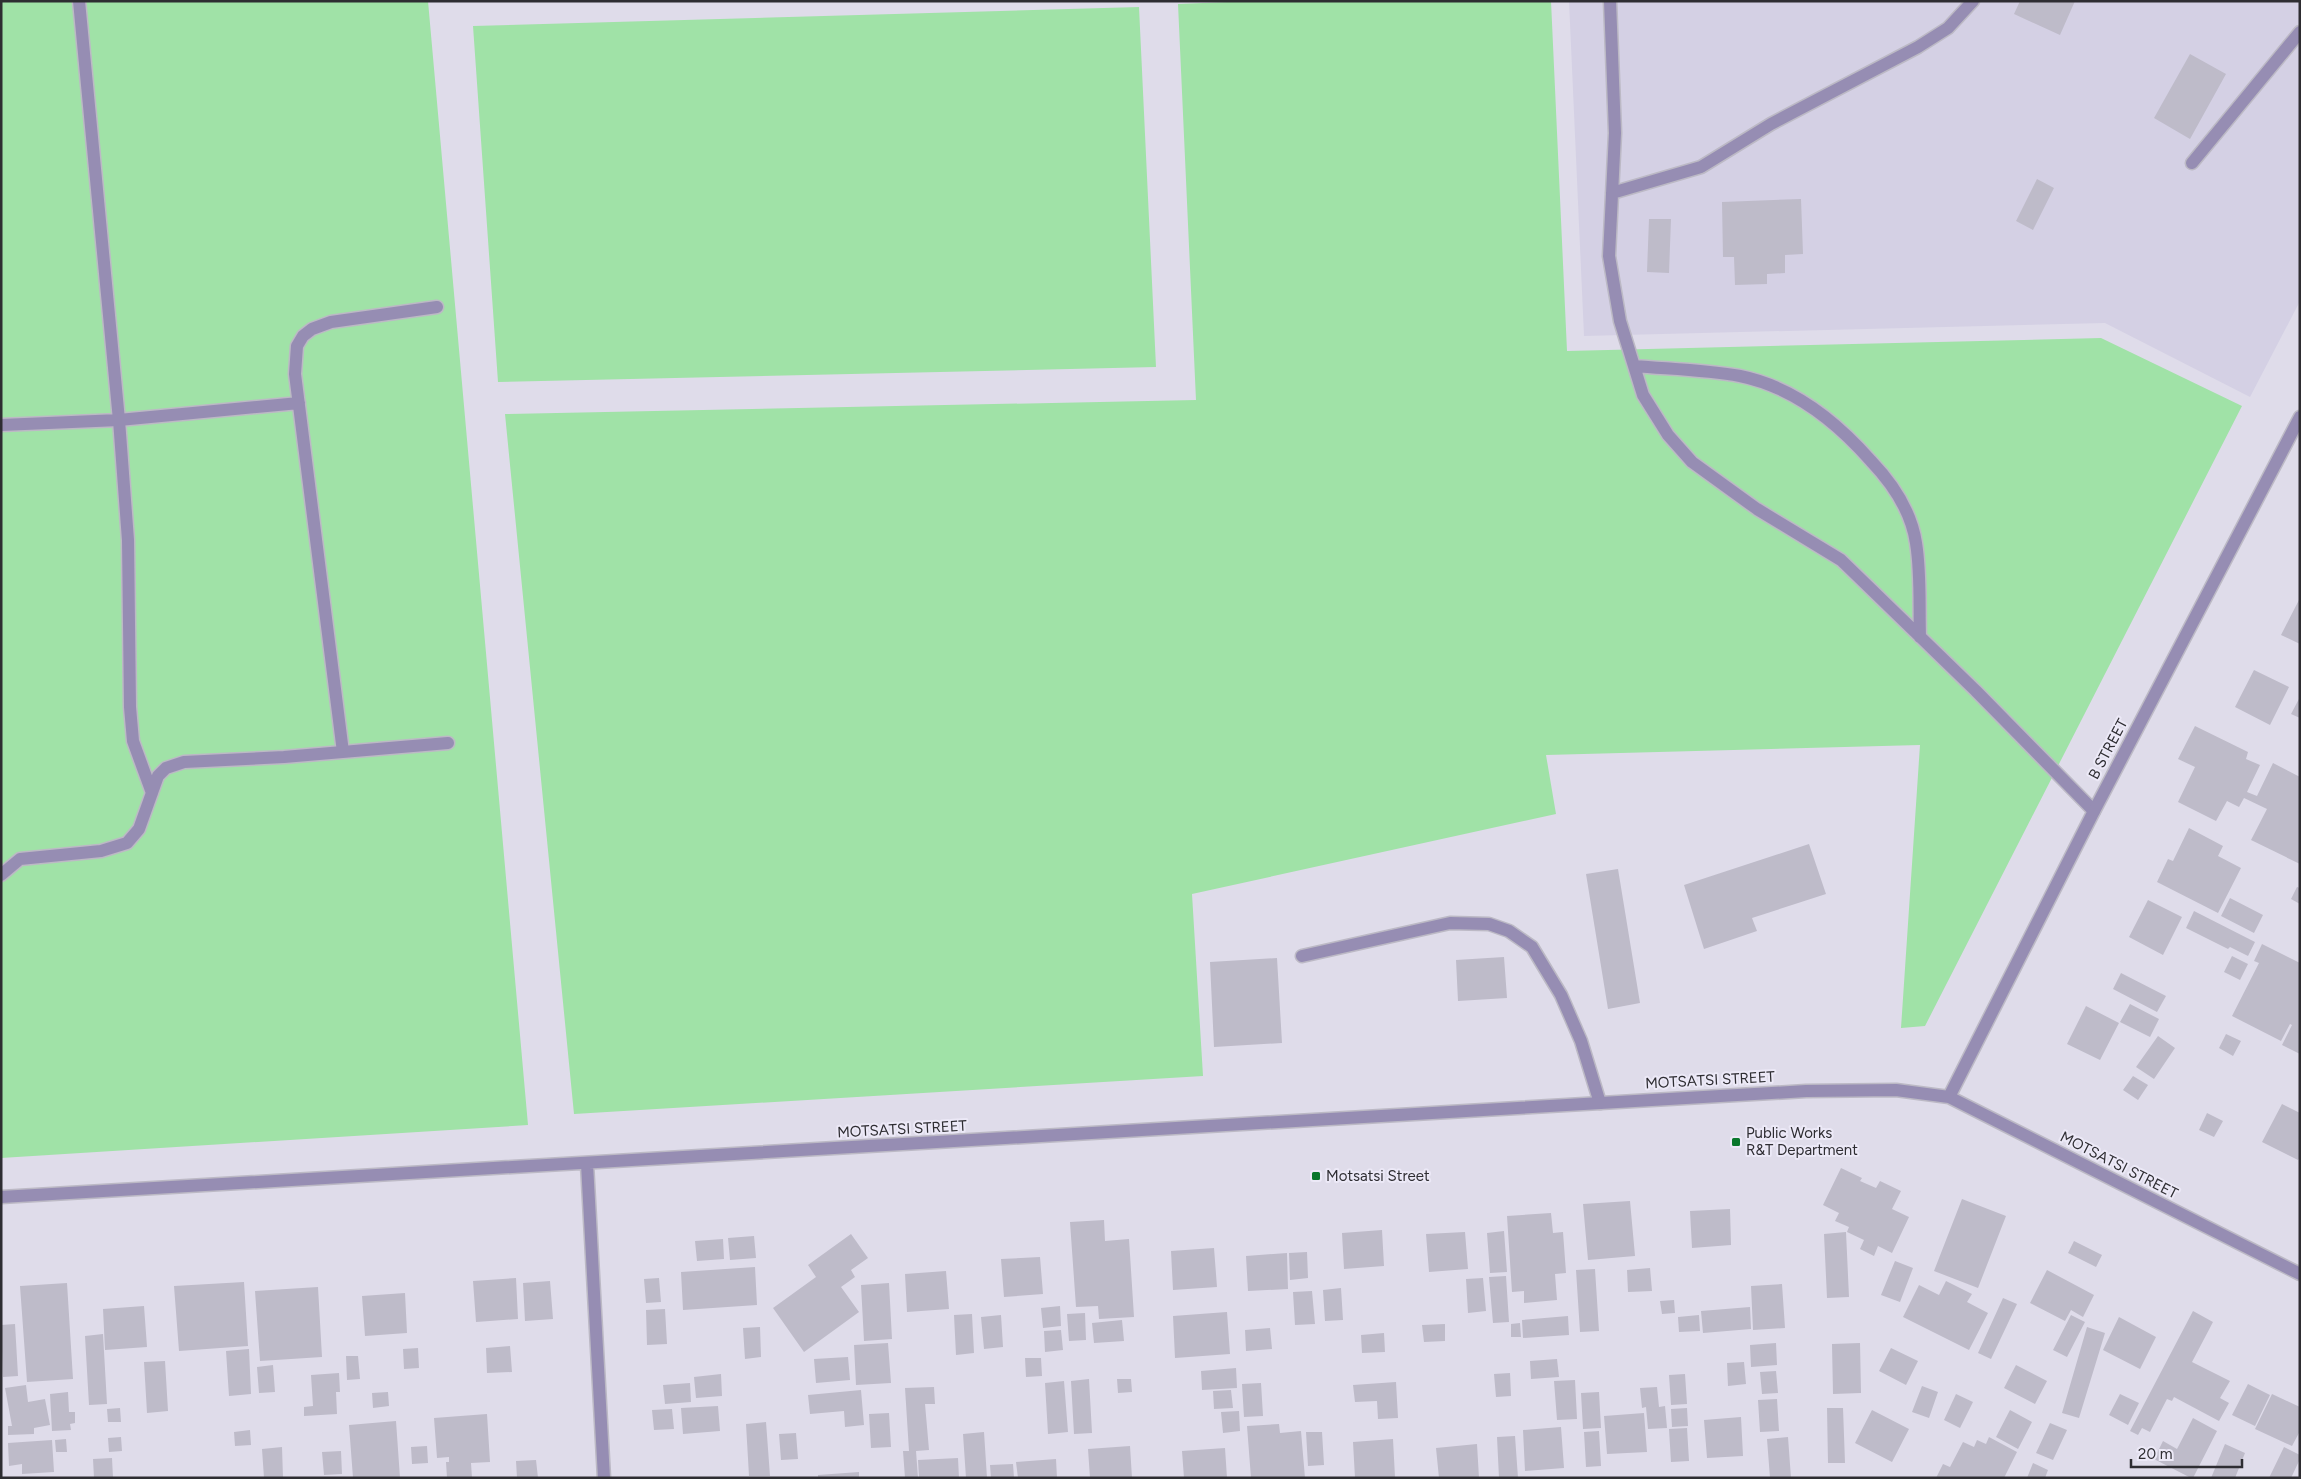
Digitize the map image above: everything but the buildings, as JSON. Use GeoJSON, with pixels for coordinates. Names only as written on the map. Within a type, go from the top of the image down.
{"type":"FeatureCollection","features":[{"type":"Feature","properties":{"kind":"street"},"geometry":{"type":"LineString","coordinates":[[80,1],[120,420],[128,540],[130,707],[133,741],[152,793]]}},
{"type":"Feature","properties":{"kind":"street"},"geometry":{"type":"LineString","coordinates":[[1610,1],[1615,133],[1609,256],[1620,321],[1643,395],[1668,435],[1692,462],[1757,509],[1841,560],[2094,811]]}},
{"type":"Feature","properties":{"kind":"street"},"geometry":{"type":"LineString","coordinates":[[1612,193],[1701,167],[1771,124],[1918,47],[1948,28],[1972,1]]}},
{"type":"Feature","properties":{"kind":"street"},"geometry":{"type":"LineString","coordinates":[[2192,164],[2300,32]]}},
{"type":"Feature","properties":{"kind":"street"},"geometry":{"type":"LineString","coordinates":[[343,752],[295,358],[300,341],[312,329],[330,322],[436,307]]}},
{"type":"Feature","properties":{"kind":"street"},"geometry":{"type":"LineString","coordinates":[[1634,366],[1741,376],[1783,390],[1815,408],[1848,434],[1890,481],[1907,510],[1916,542],[1920,637]]}},
{"type":"Feature","properties":{"kind":"street"},"geometry":{"type":"LineString","coordinates":[[1,425],[120,420],[299,403]]}},
{"type":"Feature","properties":{"kind":"street","name":"B STREET"},"geometry":{"type":"LineString","coordinates":[[1949,1097],[2094,811],[2300,417]]}},
{"type":"Feature","properties":{"kind":"street"},"geometry":{"type":"LineString","coordinates":[[1,875],[20,858],[101,851],[127,843],[139,829],[158,776],[166,768],[184,762],[448,743]]}},
{"type":"Feature","properties":{"kind":"street"},"geometry":{"type":"LineString","coordinates":[[1302,956],[1450,923],[1489,924],[1510,931],[1532,947],[1561,995],[1581,1041],[1600,1103]]}},
{"type":"Feature","properties":{"kind":"street","name":"MOTSATSI STREET"},"geometry":{"type":"LineString","coordinates":[[1,1197],[1806,1091],[1896,1090],[1949,1097],[2300,1274]]}},
{"type":"Feature","properties":{"kind":"street"},"geometry":{"type":"LineString","coordinates":[[586,1164],[604,1478]]}},
{"type":"Feature","properties":{"kind":"shaded area"},"geometry":{"type":"Polygon","coordinates":[[[1569,1],[2300,1],[2300,301],[2250,397],[2105,323],[1584,336],[1569,1]]]}},
{"type":"Feature","properties":{"kind":"green space"},"geometry":{"type":"Polygon","coordinates":[[[1,1],[428,1],[528,1125],[1,1158],[1,1]]]}},
{"type":"Feature","properties":{"kind":"green space"},"geometry":{"type":"Polygon","coordinates":[[[1252,1],[1551,1],[1567,351],[2101,338],[2242,406],[1925,1026],[1901,1028],[1920,745],[1546,755],[1556,814],[1192,894],[1203,1076],[574,1114],[505,414],[1196,400],[1178,4],[1252,1]]]}},
{"type":"Feature","properties":{"kind":"green space"},"geometry":{"type":"Polygon","coordinates":[[[1139,7],[1156,367],[498,382],[473,26],[1139,7]]]}},
{"type":"Feature","properties":{"kind":"place","name":"Public Works R&T Department"},"geometry":{"type":"Point","coordinates":[1736,1142]}},
{"type":"Feature","properties":{"kind":"place","name":"Motsatsi Street"},"geometry":{"type":"Point","coordinates":[1316,1176]}}]}
